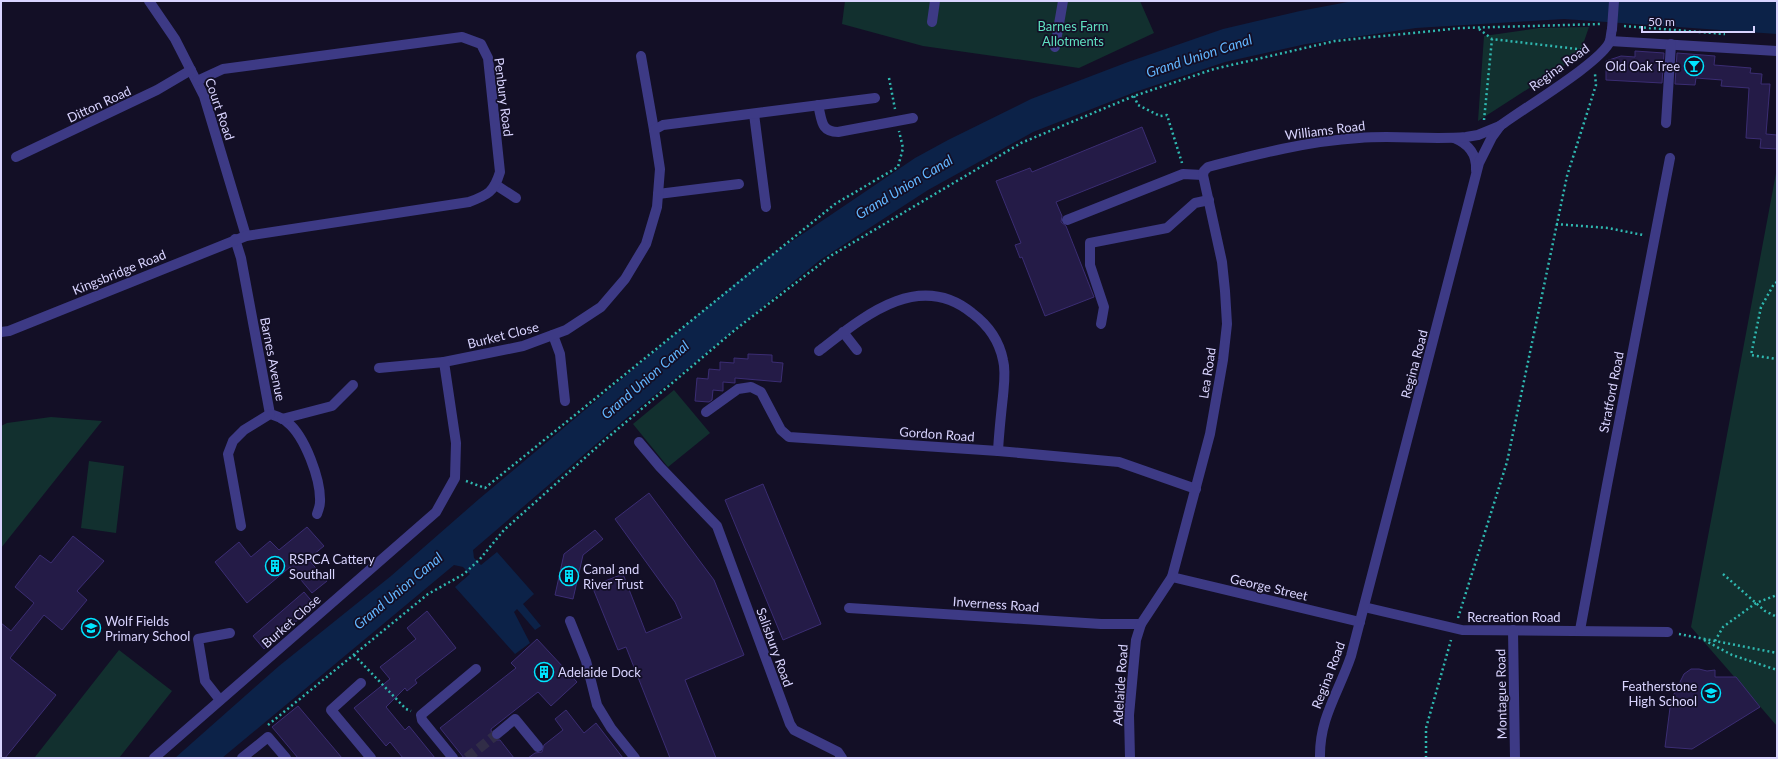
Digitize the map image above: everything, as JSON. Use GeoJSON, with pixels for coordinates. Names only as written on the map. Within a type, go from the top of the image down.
{"type":"FeatureCollection","features":[{"type":"Feature","properties":{"kind":"street","name":"Court Road"},"geometry":{"type":"LineString","coordinates":[[149,1],[175,40],[204,96],[246,236]]}},
{"type":"Feature","properties":{"kind":"street"},"geometry":{"type":"LineString","coordinates":[[932,22],[935,1]]}},
{"type":"Feature","properties":{"kind":"street"},"geometry":{"type":"LineString","coordinates":[[1055,47],[1063,1]]}},
{"type":"Feature","properties":{"kind":"street","name":"Regina Road"},"geometry":{"type":"LineString","coordinates":[[1320,758],[1322,732],[1327,713],[1346,671],[1360,622],[1476,176],[1485,150],[1500,126],[1587,66],[1602,52],[1610,41],[1613,26],[1614,1]]}},
{"type":"Feature","properties":{"kind":"street","name":"Penbury Road"},"geometry":{"type":"LineString","coordinates":[[197,81],[223,69],[462,37],[481,44],[488,58],[500,172],[496,185]]}},
{"type":"Feature","properties":{"kind":"street"},"geometry":{"type":"LineString","coordinates":[[1610,41],[1777,50]]}},
{"type":"Feature","properties":{"kind":"street"},"geometry":{"type":"LineString","coordinates":[[1666,123],[1671,44]]}},
{"type":"Feature","properties":{"kind":"street","name":"Burket Close"},"geometry":{"type":"LineString","coordinates":[[379,368],[444,362],[523,346],[566,330],[601,307],[625,279],[646,244],[657,207],[660,170],[641,56]]}},
{"type":"Feature","properties":{"kind":"street","name":"Ditton Road"},"geometry":{"type":"LineString","coordinates":[[16,157],[158,90],[191,70]]}},
{"type":"Feature","properties":{"kind":"street"},"geometry":{"type":"LineString","coordinates":[[654,130],[663,125],[876,98]]}},
{"type":"Feature","properties":{"kind":"street"},"geometry":{"type":"LineString","coordinates":[[823,105],[823,125],[825,130],[830,132],[913,118]]}},
{"type":"Feature","properties":{"kind":"street"},"geometry":{"type":"LineString","coordinates":[[754,114],[766,207]]}},
{"type":"Feature","properties":{"kind":"street","name":"Williams Road"},"geometry":{"type":"LineString","coordinates":[[1204,173],[1208,167],[1256,154],[1320,142],[1359,138],[1454,138],[1482,133],[1500,126]]}},
{"type":"Feature","properties":{"kind":"street"},"geometry":{"type":"LineString","coordinates":[[1454,138],[1463,142],[1473,153],[1476,163],[1476,176]]}},
{"type":"Feature","properties":{"kind":"street","name":"Stratford Road"},"geometry":{"type":"LineString","coordinates":[[1580,630],[1670,158]]}},
{"type":"Feature","properties":{"kind":"street"},"geometry":{"type":"LineString","coordinates":[[1067,220],[1183,174],[1204,173]]}},
{"type":"Feature","properties":{"kind":"street","name":"Lea Road"},"geometry":{"type":"LineString","coordinates":[[1172,577],[1196,489],[1218,394],[1227,324],[1222,262],[1204,173]]}},
{"type":"Feature","properties":{"kind":"street"},"geometry":{"type":"LineString","coordinates":[[658,194],[739,184]]}},
{"type":"Feature","properties":{"kind":"street"},"geometry":{"type":"LineString","coordinates":[[246,236],[468,202],[484,197],[496,185],[516,198]]}},
{"type":"Feature","properties":{"kind":"street"},"geometry":{"type":"LineString","coordinates":[[1101,324],[1104,307],[1090,266],[1090,243],[1167,228],[1196,203],[1209,200]]}},
{"type":"Feature","properties":{"kind":"street","name":"Kingsbridge Road"},"geometry":{"type":"LineString","coordinates":[[1,332],[8,331],[235,239],[246,236]]}},
{"type":"Feature","properties":{"kind":"street","name":"Barnes Avenue"},"geometry":{"type":"LineString","coordinates":[[235,239],[241,258],[270,414],[287,422],[301,439],[318,483],[320,502],[317,514]]}},
{"type":"Feature","properties":{"kind":"street"},"geometry":{"type":"LineString","coordinates":[[819,350],[881,306],[902,299],[923,295],[944,298],[964,306],[984,322],[997,340],[1004,361],[1004,383],[998,451]]}},
{"type":"Feature","properties":{"kind":"street"},"geometry":{"type":"LineString","coordinates":[[843,332],[857,350]]}},
{"type":"Feature","properties":{"kind":"street"},"geometry":{"type":"LineString","coordinates":[[553,335],[560,354],[565,401]]}},
{"type":"Feature","properties":{"kind":"street","name":"Burket Close"},"geometry":{"type":"LineString","coordinates":[[154,758],[436,512],[455,478],[456,443],[444,362]]}},
{"type":"Feature","properties":{"kind":"street"},"geometry":{"type":"LineString","coordinates":[[282,419],[332,406],[353,385]]}},
{"type":"Feature","properties":{"kind":"street","name":"Gordon Road"},"geometry":{"type":"LineString","coordinates":[[706,412],[738,389],[751,387],[761,392],[781,430],[789,437],[998,451],[1119,462],[1196,489]]}},
{"type":"Feature","properties":{"kind":"street"},"geometry":{"type":"LineString","coordinates":[[241,526],[228,454],[233,441],[244,430],[270,414]]}},
{"type":"Feature","properties":{"kind":"street","name":"Salisbury Road"},"geometry":{"type":"LineString","coordinates":[[639,442],[660,468],[716,526],[790,724],[794,730],[840,755]]}},
{"type":"Feature","properties":{"kind":"street","name":"George Street"},"geometry":{"type":"LineString","coordinates":[[1172,577],[1360,622]]}},
{"type":"Feature","properties":{"kind":"street","name":"Adelaide Road"},"geometry":{"type":"LineString","coordinates":[[1130,758],[1129,715],[1136,640],[1141,624],[1172,577]]}},
{"type":"Feature","properties":{"kind":"street","name":"Recreation Road"},"geometry":{"type":"LineString","coordinates":[[1364,607],[1454,629],[1668,632]]}},
{"type":"Feature","properties":{"kind":"street","name":"Inverness Road"},"geometry":{"type":"LineString","coordinates":[[850,608],[1107,624],[1141,624]]}},
{"type":"Feature","properties":{"kind":"street"},"geometry":{"type":"LineString","coordinates":[[570,621],[586,661],[597,705],[611,728],[635,758]]}},
{"type":"Feature","properties":{"kind":"street","name":"Montague Road"},"geometry":{"type":"LineString","coordinates":[[1513,630],[1515,758]]}},
{"type":"Feature","properties":{"kind":"street"},"geometry":{"type":"LineString","coordinates":[[220,700],[205,681],[198,639],[230,633]]}},
{"type":"Feature","properties":{"kind":"street"},"geometry":{"type":"LineString","coordinates":[[453,758],[422,720],[421,715],[476,669]]}},
{"type":"Feature","properties":{"kind":"street"},"geometry":{"type":"LineString","coordinates":[[361,683],[331,710],[371,758]]}},
{"type":"Feature","properties":{"kind":"street"},"geometry":{"type":"LineString","coordinates":[[497,734],[516,719],[538,747]]}},
{"type":"Feature","properties":{"kind":"street"},"geometry":{"type":"LineString","coordinates":[[242,758],[268,737],[286,758]]}},
{"type":"Feature","properties":{"kind":"path"},"geometry":{"type":"LineString","coordinates":[[264,728],[428,594],[464,574],[480,559],[504,530],[606,439],[736,329],[832,254],[1021,143],[1134,96],[1214,69],[1335,41],[1461,28],[1590,23],[1727,34]]}},
{"type":"Feature","properties":{"kind":"path"},"geometry":{"type":"LineString","coordinates":[[1478,28],[1492,39],[1602,52]]}},
{"type":"Feature","properties":{"kind":"path"},"geometry":{"type":"LineString","coordinates":[[1482,133],[1492,39]]}},
{"type":"Feature","properties":{"kind":"path"},"geometry":{"type":"LineString","coordinates":[[1426,758],[1426,728],[1454,629],[1507,462],[1567,176],[1596,85],[1595,73],[1587,66]]}},
{"type":"Feature","properties":{"kind":"path"},"geometry":{"type":"LineString","coordinates":[[455,478],[485,488],[835,204],[898,166],[903,148],[889,78]]}},
{"type":"Feature","properties":{"kind":"path"},"geometry":{"type":"LineString","coordinates":[[1134,96],[1138,105],[1160,116],[1167,115],[1183,166]]}},
{"type":"Feature","properties":{"kind":"path"},"geometry":{"type":"LineString","coordinates":[[1556,224],[1608,228],[1655,237]]}},
{"type":"Feature","properties":{"kind":"path"},"geometry":{"type":"LineString","coordinates":[[1777,282],[1774,284],[1761,307],[1750,355],[1777,359]]}},
{"type":"Feature","properties":{"kind":"path"},"geometry":{"type":"LineString","coordinates":[[1723,574],[1765,611],[1777,617]]}},
{"type":"Feature","properties":{"kind":"path"},"geometry":{"type":"LineString","coordinates":[[1715,641],[1723,627],[1756,603],[1777,595]]}},
{"type":"Feature","properties":{"kind":"path"},"geometry":{"type":"LineString","coordinates":[[1668,632],[1777,653]]}},
{"type":"Feature","properties":{"kind":"path"},"geometry":{"type":"LineString","coordinates":[[1701,638],[1732,655],[1777,670]]}},
{"type":"Feature","properties":{"kind":"path"},"geometry":{"type":"LineString","coordinates":[[354,655],[406,709],[421,715]]}},
{"type":"Feature","properties":{"kind":"green space","name":"Barnes Farm Allotments"},"geometry":{"type":"Polygon","coordinates":[[[845,1],[1140,1],[1154,33],[1079,68],[923,46],[842,24],[845,1]]]}},
{"type":"Feature","properties":{"kind":"green space"},"geometry":{"type":"Polygon","coordinates":[[[1589,27],[1579,56],[1478,121],[1484,36],[1539,28],[1589,27]]]}},
{"type":"Feature","properties":{"kind":"green space"},"geometry":{"type":"Polygon","coordinates":[[[1777,168],[1777,726],[1691,627],[1777,168]]]}},
{"type":"Feature","properties":{"kind":"green space"},"geometry":{"type":"Polygon","coordinates":[[[674,390],[710,433],[668,467],[633,424],[674,390]]]}},
{"type":"Feature","properties":{"kind":"green space"},"geometry":{"type":"Polygon","coordinates":[[[51,417],[102,421],[1,548],[1,426],[7,423],[51,417]]]}},
{"type":"Feature","properties":{"kind":"green space"},"geometry":{"type":"Polygon","coordinates":[[[89,461],[124,466],[116,533],[81,528],[89,461]]]}},
{"type":"Feature","properties":{"kind":"green space"},"geometry":{"type":"Polygon","coordinates":[[[119,650],[172,691],[119,758],[35,757],[119,650]]]}},
{"type":"Feature","properties":{"kind":"water","name":"Grand Union Canal"},"geometry":{"type":"Polygon","coordinates":[[[1353,1],[1777,1],[1777,34],[1564,19],[1416,28],[1306,44],[1225,62],[1135,92],[1033,132],[928,190],[820,260],[624,420],[473,550],[474,558],[481,565],[497,552],[534,594],[523,604],[541,626],[535,630],[517,609],[514,612],[530,643],[515,654],[455,587],[470,574],[463,567],[454,565],[222,758],[175,758],[279,666],[391,576],[479,499],[736,283],[770,256],[915,158],[1031,99],[1128,62],[1223,29],[1300,11],[1353,1]]]}},
{"type":"Feature","properties":{"kind":"building"},"geometry":{"type":"Polygon","coordinates":[[[1635,51],[1664,53],[1662,83],[1606,80],[1606,61],[1621,56],[1635,57],[1635,51]]]}},
{"type":"Feature","properties":{"kind":"building"},"geometry":{"type":"Polygon","coordinates":[[[1677,53],[1715,56],[1714,65],[1751,68],[1750,73],[1762,74],[1761,84],[1770,84],[1766,134],[1777,135],[1777,149],[1760,148],[1761,139],[1746,138],[1749,88],[1721,86],[1722,80],[1696,78],[1695,85],[1675,84],[1677,53]]]}},
{"type":"Feature","properties":{"kind":"building"},"geometry":{"type":"Polygon","coordinates":[[[1142,127],[1156,162],[1056,202],[1062,216],[1061,222],[1066,226],[1094,297],[1045,316],[1022,257],[1020,258],[1015,245],[1021,243],[996,181],[1030,168],[1032,172],[1142,127]]]}},
{"type":"Feature","properties":{"kind":"building"},"geometry":{"type":"Polygon","coordinates":[[[748,354],[772,355],[772,362],[783,363],[781,382],[735,378],[735,383],[723,382],[723,391],[713,390],[712,400],[709,402],[695,401],[697,378],[708,379],[709,369],[720,370],[720,362],[734,363],[734,358],[748,359],[748,354]]]}},
{"type":"Feature","properties":{"kind":"building"},"geometry":{"type":"Polygon","coordinates":[[[763,484],[821,624],[783,640],[725,500],[763,484]]]}},
{"type":"Feature","properties":{"kind":"building"},"geometry":{"type":"Polygon","coordinates":[[[649,493],[714,580],[744,655],[685,680],[716,758],[670,758],[626,647],[618,650],[592,586],[623,574],[646,633],[682,618],[675,602],[615,519],[649,493]]]}},
{"type":"Feature","properties":{"kind":"building"},"geometry":{"type":"Polygon","coordinates":[[[307,527],[324,546],[308,559],[327,581],[312,593],[290,567],[247,603],[215,562],[239,542],[251,557],[270,541],[279,550],[307,527]]]}},
{"type":"Feature","properties":{"kind":"building","name":"Canal and River Trust"},"geometry":{"type":"Polygon","coordinates":[[[595,530],[603,539],[583,555],[573,599],[555,595],[564,554],[595,530]]]}},
{"type":"Feature","properties":{"kind":"building"},"geometry":{"type":"Polygon","coordinates":[[[73,536],[104,561],[77,591],[87,600],[62,630],[44,615],[10,658],[56,695],[5,758],[1,758],[1,623],[11,631],[34,603],[15,587],[40,555],[51,563],[73,536]]]}},
{"type":"Feature","properties":{"kind":"building"},"geometry":{"type":"Polygon","coordinates":[[[304,592],[315,605],[264,649],[253,636],[304,592]]]}},
{"type":"Feature","properties":{"kind":"building"},"geometry":{"type":"Polygon","coordinates":[[[427,611],[456,648],[415,680],[417,683],[407,691],[405,688],[386,707],[405,730],[409,726],[435,758],[403,758],[390,742],[386,746],[354,708],[390,679],[380,667],[416,639],[407,628],[427,611]]]}},
{"type":"Feature","properties":{"kind":"building"},"geometry":{"type":"Polygon","coordinates":[[[537,639],[577,682],[551,706],[538,692],[491,729],[492,738],[495,740],[500,740],[514,758],[464,758],[440,728],[516,668],[511,663],[537,639]]]}},
{"type":"Feature","properties":{"kind":"building"},"geometry":{"type":"Polygon","coordinates":[[[1691,669],[1707,671],[1715,670],[1715,677],[1736,677],[1760,707],[1692,749],[1665,747],[1671,700],[1684,674],[1691,669]]]}},
{"type":"Feature","properties":{"kind":"building"},"geometry":{"type":"Polygon","coordinates":[[[298,706],[342,758],[298,758],[272,727],[298,706]]]}},
{"type":"Feature","properties":{"kind":"building"},"geometry":{"type":"Polygon","coordinates":[[[566,710],[584,733],[596,723],[623,758],[528,758],[535,753],[542,752],[544,745],[563,730],[555,719],[566,710]]]}},
{"type":"Feature","properties":{"kind":"tunnel"},"geometry":{"type":"LineString","coordinates":[[467,758],[497,734]]}},
{"type":"Feature","properties":{"kind":"place","name":"Old Oak Tree"},"geometry":{"type":"Point","coordinates":[1694,66]}},
{"type":"Feature","properties":{"kind":"place","name":"RSPCA Cattery Southall"},"geometry":{"type":"Point","coordinates":[275,566]}},
{"type":"Feature","properties":{"kind":"place","name":"Canal and River Trust"},"geometry":{"type":"Point","coordinates":[569,576]}},
{"type":"Feature","properties":{"kind":"place","name":"Wolf Fields Primary School"},"geometry":{"type":"Point","coordinates":[91,628]}},
{"type":"Feature","properties":{"kind":"place","name":"Adelaide Dock"},"geometry":{"type":"Point","coordinates":[544,672]}},
{"type":"Feature","properties":{"kind":"place","name":"Featherstone High School"},"geometry":{"type":"Point","coordinates":[1711,693]}}]}
